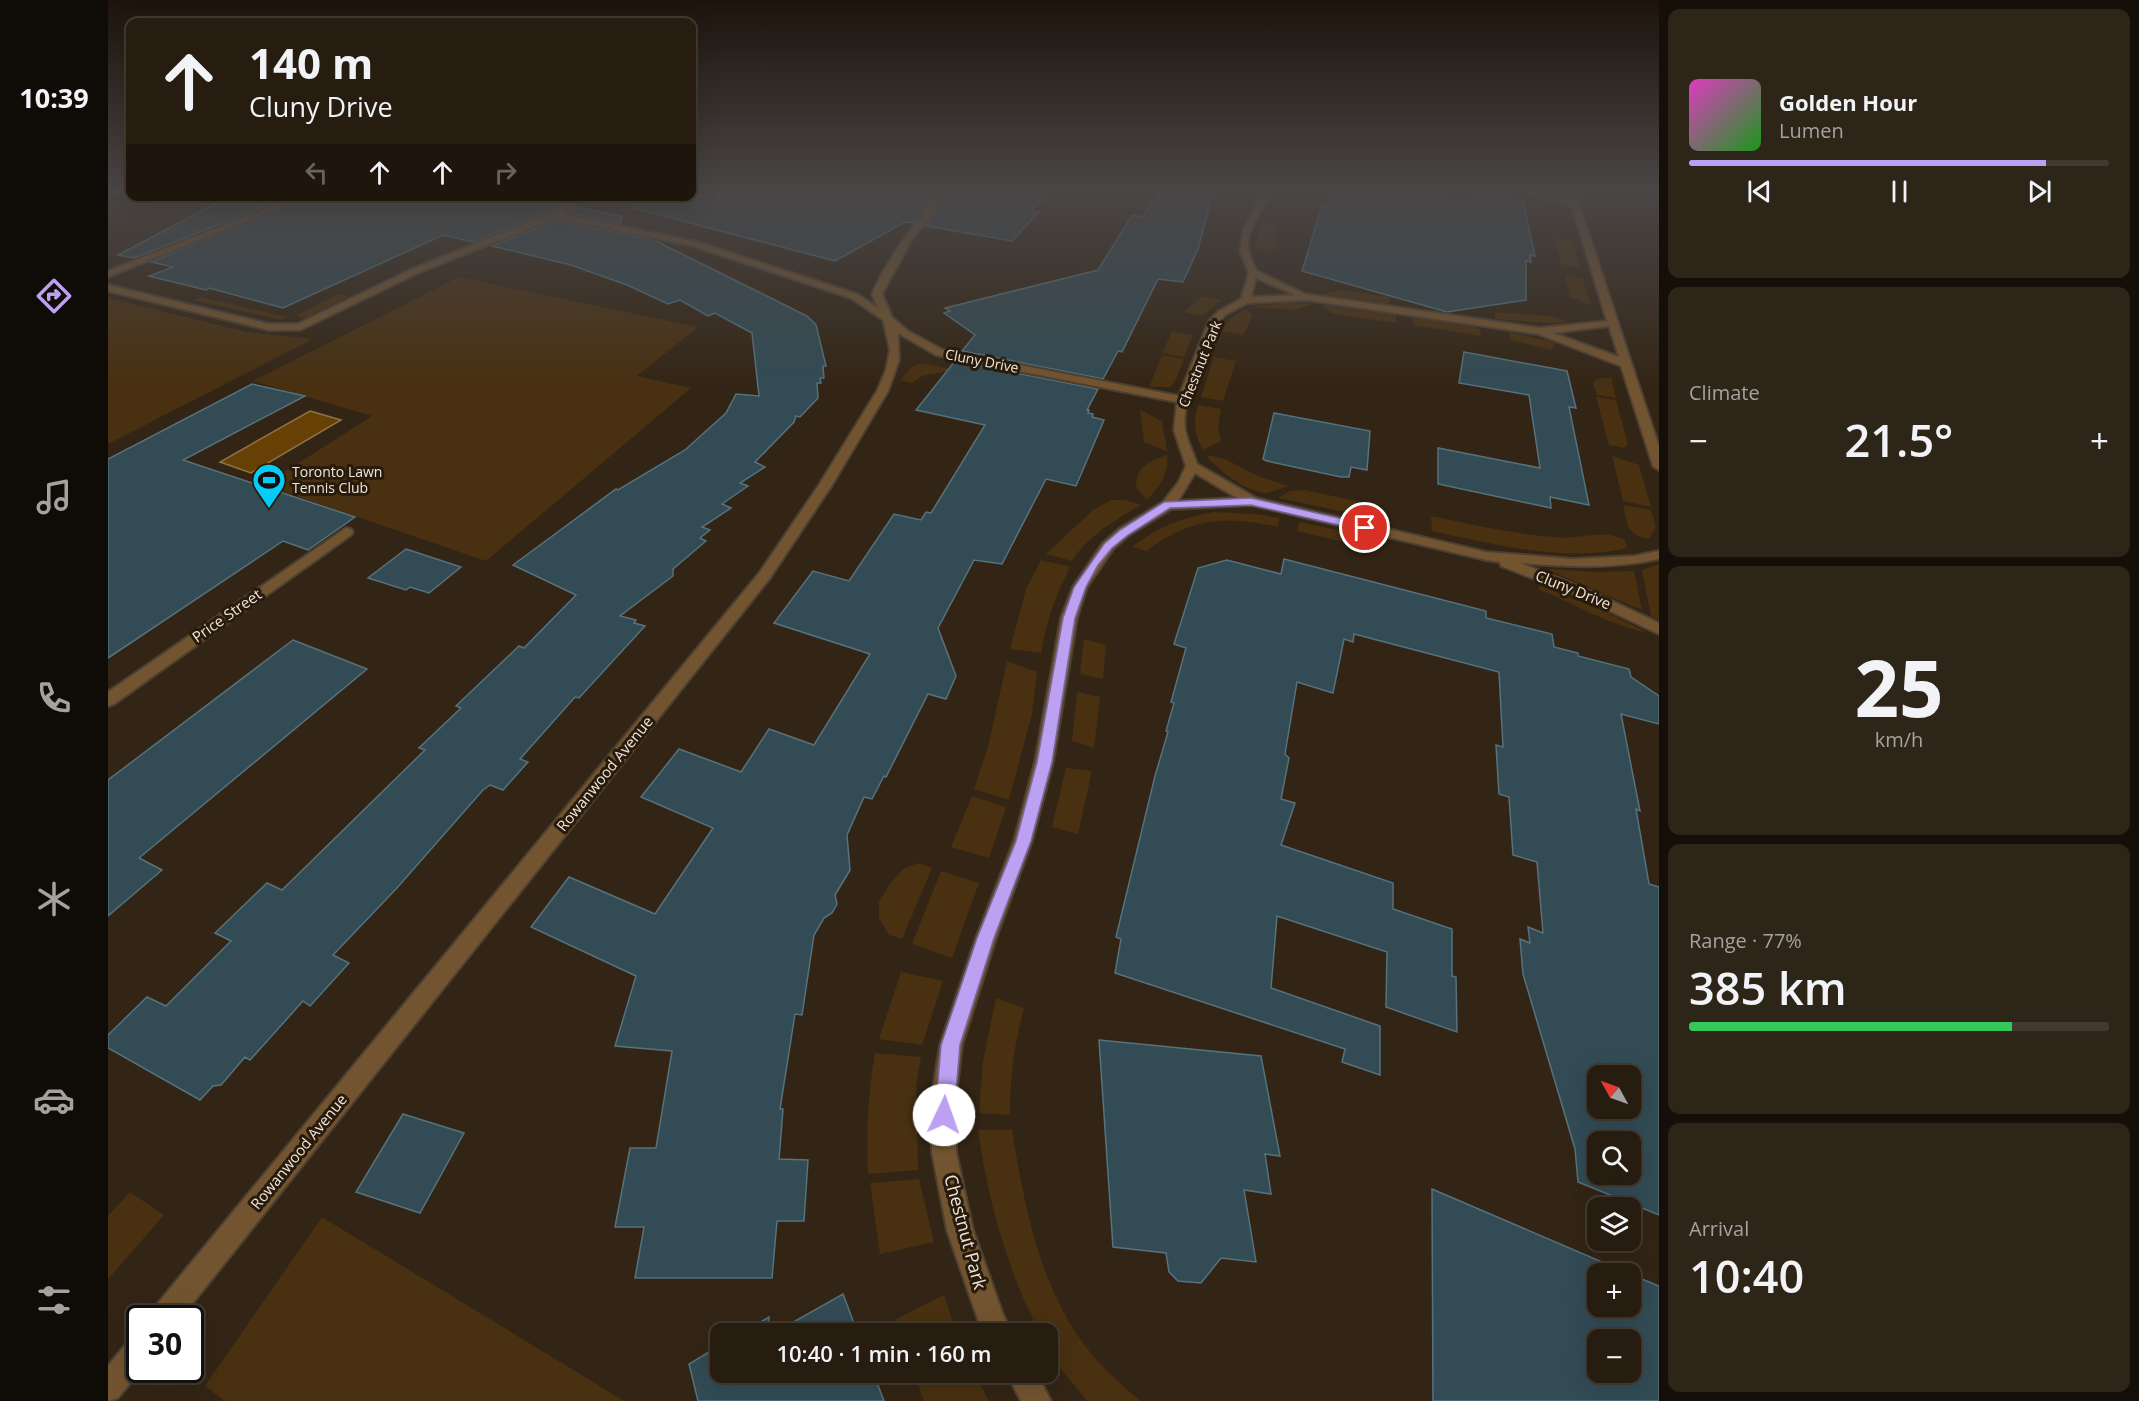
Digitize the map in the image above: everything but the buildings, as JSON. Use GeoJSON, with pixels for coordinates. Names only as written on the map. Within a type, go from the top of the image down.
{"type":"FeatureCollection","features":[{"type":"Feature","properties":{"kind":"street"},"geometry":{"type":"LineString","coordinates":[[108,274],[150,257]]}},
{"type":"Feature","properties":{"kind":"street"},"geometry":{"type":"LineString","coordinates":[[108,288],[280,328],[300,327],[415,271],[449,257]]}},
{"type":"Feature","properties":{"kind":"street","name":"Cluny Drive"},"geometry":{"type":"LineString","coordinates":[[741,257],[854,296],[921,344],[940,353],[1183,400]]}},
{"type":"Feature","properties":{"kind":"street","name":"Rowanwood Avenue"},"geometry":{"type":"LineString","coordinates":[[175,1305],[765,575],[831,478],[877,401],[896,352],[895,340],[877,294],[883,279],[897,257]]}},
{"type":"Feature","properties":{"kind":"street"},"geometry":{"type":"LineString","coordinates":[[1245,300],[1253,273],[1247,257]]}},
{"type":"Feature","properties":{"kind":"street"},"geometry":{"type":"LineString","coordinates":[[1592,257],[1659,466]]}},
{"type":"Feature","properties":{"kind":"street","name":"Chestnut Park"},"geometry":{"type":"LineString","coordinates":[[1253,273],[1307,297]]}},
{"type":"Feature","properties":{"kind":"street","name":"Chestnut Park"},"geometry":{"type":"LineString","coordinates":[[992,1323],[960,1230],[944,1152],[944,1096],[951,1045],[986,938],[1023,841],[1044,762],[1069,618],[1080,587],[1108,546],[1124,532],[1168,505],[1184,484],[1192,466],[1182,441],[1179,423],[1183,400],[1214,321],[1222,312],[1245,300],[1307,297],[1540,331],[1624,363]]}},
{"type":"Feature","properties":{"kind":"street","name":"Chestnut Park"},"geometry":{"type":"LineString","coordinates":[[1540,331],[1613,323]]}},
{"type":"Feature","properties":{"kind":"street","name":"Cluny Drive"},"geometry":{"type":"LineString","coordinates":[[1192,466],[1251,501],[1486,556],[1581,592],[1659,629]]}},
{"type":"Feature","properties":{"kind":"street","name":"Chestnut Park"},"geometry":{"type":"LineString","coordinates":[[1168,505],[1251,501]]}},
{"type":"Feature","properties":{"kind":"street","name":"Price Street"},"geometry":{"type":"LineString","coordinates":[[108,700],[346,532]]}},
{"type":"Feature","properties":{"kind":"street","name":"Cluny Drive"},"geometry":{"type":"LineString","coordinates":[[1486,556],[1572,563],[1634,560],[1659,555]]}},
{"type":"Feature","properties":{"kind":"street"},"geometry":{"type":"LineString","coordinates":[[108,1388],[126,1366]]}},
{"type":"Feature","properties":{"kind":"street"},"geometry":{"type":"LineString","coordinates":[[1026,1383],[1037,1401]]}},
{"type":"Feature","properties":{"kind":"shaded area"},"geometry":{"type":"Polygon","coordinates":[[[1560,257],[1577,257],[1580,267],[1562,266],[1560,257]]]}},
{"type":"Feature","properties":{"kind":"shaded area"},"geometry":{"type":"Polygon","coordinates":[[[1565,275],[1582,278],[1591,305],[1570,297],[1565,275]]]}},
{"type":"Feature","properties":{"kind":"shaded area"},"geometry":{"type":"Polygon","coordinates":[[[459,277],[698,327],[637,376],[691,388],[486,561],[264,485],[372,416],[253,381],[459,277]]]}},
{"type":"Feature","properties":{"kind":"shaded area"},"geometry":{"type":"Polygon","coordinates":[[[1342,290],[1390,297],[1390,302],[1388,304],[1322,294],[1342,290]]]}},
{"type":"Feature","properties":{"kind":"shaded area"},"geometry":{"type":"Polygon","coordinates":[[[338,294],[349,296],[306,318],[295,316],[338,294]]]}},
{"type":"Feature","properties":{"kind":"shaded area"},"geometry":{"type":"Polygon","coordinates":[[[1202,296],[1221,300],[1202,316],[1184,312],[1202,296]]]}},
{"type":"Feature","properties":{"kind":"shaded area"},"geometry":{"type":"Polygon","coordinates":[[[201,297],[288,317],[281,320],[193,300],[201,297]]]}},
{"type":"Feature","properties":{"kind":"shaded area"},"geometry":{"type":"Polygon","coordinates":[[[108,298],[247,332],[313,339],[108,444],[108,298]]]}},
{"type":"Feature","properties":{"kind":"shaded area"},"geometry":{"type":"Polygon","coordinates":[[[1285,302],[1314,304],[1293,310],[1251,307],[1285,302]]]}},
{"type":"Feature","properties":{"kind":"shaded area"},"geometry":{"type":"Polygon","coordinates":[[[1322,305],[1396,315],[1396,323],[1339,315],[1331,313],[1322,305]]]}},
{"type":"Feature","properties":{"kind":"shaded area"},"geometry":{"type":"Polygon","coordinates":[[[1246,309],[1253,316],[1243,335],[1221,331],[1230,319],[1246,309]]]}},
{"type":"Feature","properties":{"kind":"shaded area"},"geometry":{"type":"Polygon","coordinates":[[[1495,312],[1549,316],[1571,322],[1546,323],[1495,319],[1495,312]]]}},
{"type":"Feature","properties":{"kind":"shaded area"},"geometry":{"type":"Polygon","coordinates":[[[1413,317],[1475,327],[1480,330],[1481,336],[1413,325],[1413,317]]]}},
{"type":"Feature","properties":{"kind":"shaded area"},"geometry":{"type":"Polygon","coordinates":[[[1172,332],[1193,335],[1184,357],[1162,353],[1172,332]]]}},
{"type":"Feature","properties":{"kind":"shaded area"},"geometry":{"type":"Polygon","coordinates":[[[1509,332],[1556,343],[1552,350],[1510,340],[1509,332]]]}},
{"type":"Feature","properties":{"kind":"shaded area"},"geometry":{"type":"Polygon","coordinates":[[[1162,355],[1184,359],[1170,387],[1149,387],[1162,355]]]}},
{"type":"Feature","properties":{"kind":"shaded area"},"geometry":{"type":"Polygon","coordinates":[[[1214,357],[1236,361],[1223,401],[1201,397],[1214,357]]]}},
{"type":"Feature","properties":{"kind":"shaded area"},"geometry":{"type":"Polygon","coordinates":[[[922,363],[955,370],[922,376],[912,383],[901,380],[911,367],[922,363]]]}},
{"type":"Feature","properties":{"kind":"shaded area"},"geometry":{"type":"Polygon","coordinates":[[[1604,378],[1611,378],[1616,398],[1597,395],[1593,383],[1604,378]]]}},
{"type":"Feature","properties":{"kind":"shaded area"},"geometry":{"type":"Polygon","coordinates":[[[1596,397],[1616,400],[1628,445],[1624,448],[1609,445],[1596,397]]]}},
{"type":"Feature","properties":{"kind":"shaded area"},"geometry":{"type":"Polygon","coordinates":[[[1198,405],[1221,409],[1218,428],[1221,441],[1203,450],[1195,428],[1198,405]]]}},
{"type":"Feature","properties":{"kind":"shaded area"},"geometry":{"type":"Polygon","coordinates":[[[1140,410],[1162,421],[1167,451],[1144,442],[1140,410]]]}},
{"type":"Feature","properties":{"kind":"shaded area"},"geometry":{"type":"Polygon","coordinates":[[[310,411],[341,420],[251,473],[220,462],[310,411]]]}},
{"type":"Feature","properties":{"kind":"shaded area"},"geometry":{"type":"Polygon","coordinates":[[[1167,455],[1165,474],[1147,500],[1136,487],[1138,474],[1145,465],[1167,455]]]}},
{"type":"Feature","properties":{"kind":"shaded area"},"geometry":{"type":"Polygon","coordinates":[[[1206,455],[1225,459],[1258,476],[1288,486],[1266,493],[1250,489],[1225,473],[1206,455]]]}},
{"type":"Feature","properties":{"kind":"shaded area"},"geometry":{"type":"Polygon","coordinates":[[[1612,456],[1639,465],[1651,507],[1623,501],[1612,456]]]}},
{"type":"Feature","properties":{"kind":"shaded area"},"geometry":{"type":"Polygon","coordinates":[[[1304,490],[1371,504],[1369,517],[1278,498],[1290,491],[1304,490]]]}},
{"type":"Feature","properties":{"kind":"shaded area"},"geometry":{"type":"Polygon","coordinates":[[[1111,500],[1126,500],[1141,505],[1094,536],[1072,561],[1046,554],[1093,510],[1111,500]]]}},
{"type":"Feature","properties":{"kind":"shaded area"},"geometry":{"type":"Polygon","coordinates":[[[1623,505],[1651,510],[1656,526],[1649,539],[1632,532],[1627,524],[1623,505]]]}},
{"type":"Feature","properties":{"kind":"shaded area"},"geometry":{"type":"Polygon","coordinates":[[[1214,512],[1256,514],[1279,518],[1278,527],[1242,521],[1210,522],[1178,531],[1147,551],[1132,547],[1171,524],[1214,512]]]}},
{"type":"Feature","properties":{"kind":"shaded area"},"geometry":{"type":"Polygon","coordinates":[[[1431,516],[1540,536],[1608,535],[1625,540],[1627,548],[1579,554],[1504,546],[1432,531],[1431,516]]]}},
{"type":"Feature","properties":{"kind":"shaded area"},"geometry":{"type":"Polygon","coordinates":[[[1299,522],[1365,536],[1361,546],[1297,531],[1299,522]]]}},
{"type":"Feature","properties":{"kind":"shaded area"},"geometry":{"type":"Polygon","coordinates":[[[1041,560],[1070,567],[1052,609],[1041,653],[1010,649],[1026,589],[1041,560]]]}},
{"type":"Feature","properties":{"kind":"shaded area"},"geometry":{"type":"Polygon","coordinates":[[[1659,564],[1659,620],[1651,616],[1642,570],[1659,564]]]}},
{"type":"Feature","properties":{"kind":"shaded area"},"geometry":{"type":"Polygon","coordinates":[[[1548,570],[1598,572],[1634,571],[1642,610],[1548,570]]]}},
{"type":"Feature","properties":{"kind":"shaded area"},"geometry":{"type":"Polygon","coordinates":[[[1539,585],[1606,612],[1646,632],[1619,625],[1592,614],[1539,590],[1539,585]]]}},
{"type":"Feature","properties":{"kind":"shaded area"},"geometry":{"type":"Polygon","coordinates":[[[1084,639],[1106,645],[1103,679],[1080,674],[1084,639]]]}},
{"type":"Feature","properties":{"kind":"shaded area"},"geometry":{"type":"Polygon","coordinates":[[[1007,661],[1037,672],[1032,714],[1009,800],[974,789],[989,743],[1007,661]]]}},
{"type":"Feature","properties":{"kind":"shaded area"},"geometry":{"type":"Polygon","coordinates":[[[1077,692],[1100,697],[1094,748],[1072,741],[1077,692]]]}},
{"type":"Feature","properties":{"kind":"shaded area"},"geometry":{"type":"Polygon","coordinates":[[[1066,768],[1092,771],[1078,834],[1052,827],[1066,768]]]}},
{"type":"Feature","properties":{"kind":"shaded area"},"geometry":{"type":"Polygon","coordinates":[[[972,796],[1006,807],[989,858],[951,847],[972,796]]]}},
{"type":"Feature","properties":{"kind":"shaded area"},"geometry":{"type":"Polygon","coordinates":[[[918,863],[932,868],[902,939],[889,935],[879,918],[879,902],[889,885],[903,869],[918,863]]]}},
{"type":"Feature","properties":{"kind":"shaded area"},"geometry":{"type":"Polygon","coordinates":[[[941,871],[979,883],[952,958],[912,944],[941,871]]]}},
{"type":"Feature","properties":{"kind":"shaded area"},"geometry":{"type":"Polygon","coordinates":[[[901,972],[943,981],[922,1045],[879,1039],[901,972]]]}},
{"type":"Feature","properties":{"kind":"shaded area"},"geometry":{"type":"Polygon","coordinates":[[[996,998],[1024,1008],[1013,1060],[1010,1115],[979,1113],[983,1061],[996,998]]]}},
{"type":"Feature","properties":{"kind":"shaded area"},"geometry":{"type":"Polygon","coordinates":[[[875,1053],[921,1057],[916,1085],[918,1170],[868,1174],[868,1114],[875,1053]]]}},
{"type":"Feature","properties":{"kind":"shaded area"},"geometry":{"type":"Polygon","coordinates":[[[978,1130],[1012,1130],[1031,1226],[1052,1288],[1084,1345],[1106,1370],[1140,1401],[1087,1401],[1058,1364],[1058,1323],[1035,1323],[1028,1309],[1000,1234],[978,1130]]]}},
{"type":"Feature","properties":{"kind":"shaded area"},"geometry":{"type":"Polygon","coordinates":[[[919,1179],[934,1242],[880,1254],[870,1183],[919,1179]]]}},
{"type":"Feature","properties":{"kind":"shaded area"},"geometry":{"type":"Polygon","coordinates":[[[130,1192],[164,1215],[108,1279],[108,1216],[130,1192]]]}},
{"type":"Feature","properties":{"kind":"shaded area"},"geometry":{"type":"Polygon","coordinates":[[[322,1217],[624,1401],[225,1401],[205,1386],[322,1217]]]}},
{"type":"Feature","properties":{"kind":"shaded area"},"geometry":{"type":"Polygon","coordinates":[[[944,1295],[954,1323],[895,1323],[894,1320],[944,1295]]]}},
{"type":"Feature","properties":{"kind":"shaded area"},"geometry":{"type":"Polygon","coordinates":[[[917,1383],[979,1383],[989,1401],[924,1401],[917,1383]]]}},
{"type":"Feature","properties":{"kind":"place","name":"Toronto Lawn Tennis Club"},"geometry":{"type":"Point","coordinates":[269,509]}},
{"type":"Feature","properties":{"kind":"route"},"geometry":{"type":"LineString","coordinates":[[944,1115],[944,1096],[951,1045],[986,938],[1023,841],[1044,762],[1069,618],[1080,587],[1094,564],[1108,546],[1124,532],[1168,505],[1251,501],[1365,528]]}}]}
